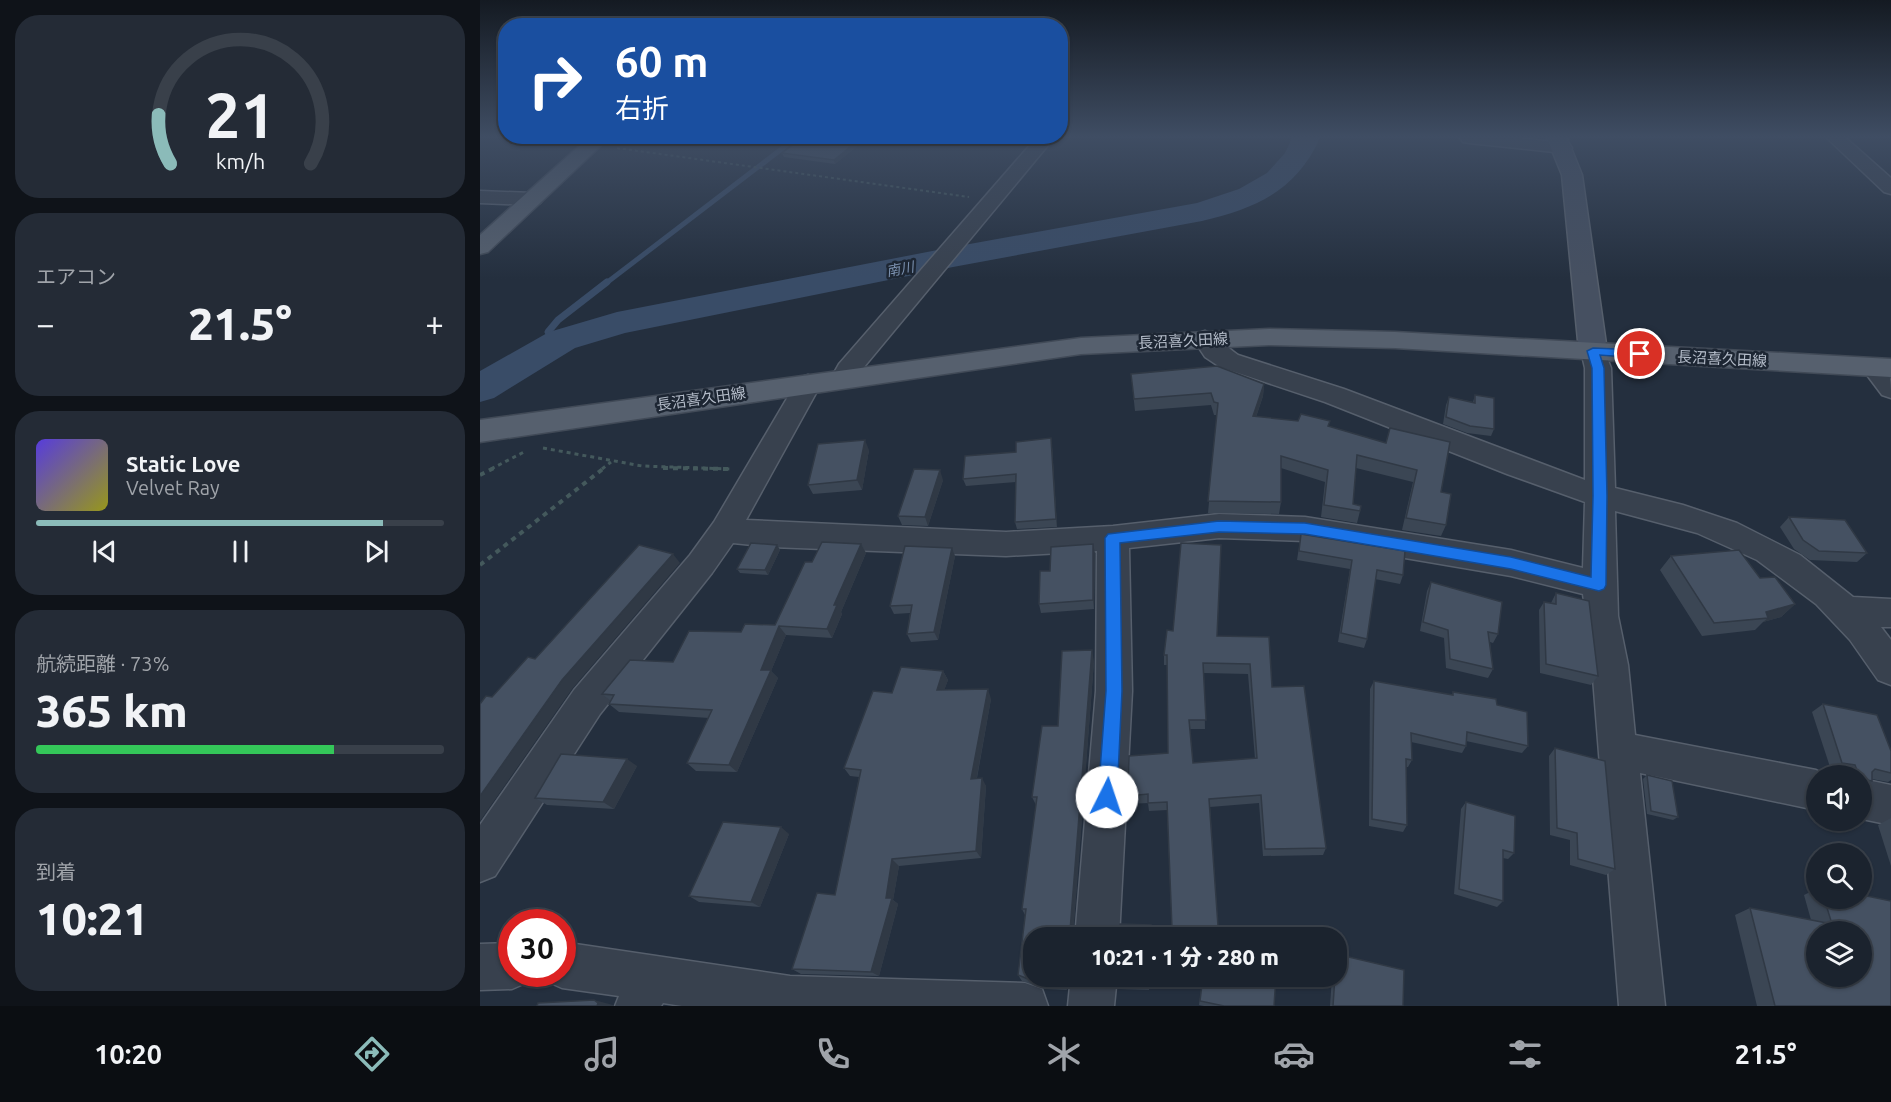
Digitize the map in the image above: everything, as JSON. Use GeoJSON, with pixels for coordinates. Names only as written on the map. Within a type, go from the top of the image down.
{"type":"FeatureCollection","features":[{"type":"Feature","properties":{"kind":"main road"},"geometry":{"type":"LineString","coordinates":[[480,247],[548,185]]}},
{"type":"Feature","properties":{"kind":"main road","name":"長沼喜久田線"},"geometry":{"type":"LineString","coordinates":[[480,431],[1081,346],[1205,339],[1325,337],[1593,351],[1885,375]]}},
{"type":"Feature","properties":{"kind":"street"},"geometry":{"type":"LineString","coordinates":[[843,380],[848,370],[1005,185]]}},
{"type":"Feature","properties":{"kind":"street"},"geometry":{"type":"LineString","coordinates":[[1573,185],[1593,351],[1598,368],[1601,616],[1610,665],[1642,1006]]}},
{"type":"Feature","properties":{"kind":"street"},"geometry":{"type":"LineString","coordinates":[[480,197],[533,199]]}},
{"type":"Feature","properties":{"kind":"street"},"geometry":{"type":"LineString","coordinates":[[1205,339],[1214,351],[1228,361],[1349,401],[1452,443],[1600,496],[1699,523],[1747,540],[1793,568],[1846,611],[1891,669]]}},
{"type":"Feature","properties":{"kind":"street"},"geometry":{"type":"LineString","coordinates":[[480,861],[587,702],[701,564],[725,530],[808,384]]}},
{"type":"Feature","properties":{"kind":"street"},"geometry":{"type":"LineString","coordinates":[[725,530],[771,535],[1006,544],[1113,538],[1219,526],[1305,529],[1511,563],[1599,585]]}},
{"type":"Feature","properties":{"kind":"street"},"geometry":{"type":"LineString","coordinates":[[1098,927],[1114,691],[1113,538]]}},
{"type":"Feature","properties":{"kind":"street"},"geometry":{"type":"LineString","coordinates":[[1846,611],[1891,613]]}},
{"type":"Feature","properties":{"kind":"street"},"geometry":{"type":"LineString","coordinates":[[1617,750],[1806,788]]}},
{"type":"Feature","properties":{"kind":"street"},"geometry":{"type":"LineString","coordinates":[[1872,801],[1891,805]]}},
{"type":"Feature","properties":{"kind":"street"},"geometry":{"type":"LineString","coordinates":[[480,967],[498,966]]}},
{"type":"Feature","properties":{"kind":"street"},"geometry":{"type":"LineString","coordinates":[[576,970],[644,992],[1025,1006]]}},
{"type":"Feature","properties":{"kind":"street"},"geometry":{"type":"LineString","coordinates":[[1091,1006],[1093,987]]}},
{"type":"Feature","properties":{"kind":"path"},"geometry":{"type":"LineString","coordinates":[[885,185],[990,202]]}},
{"type":"Feature","properties":{"kind":"path"},"geometry":{"type":"LineString","coordinates":[[480,475],[524,451],[552,447],[611,462],[678,471],[761,467]]}},
{"type":"Feature","properties":{"kind":"path"},"geometry":{"type":"LineString","coordinates":[[480,565],[611,462]]}},
{"type":"Feature","properties":{"kind":"building"},"geometry":{"type":"Polygon","coordinates":[[[1217,366],[1264,384],[1253,416],[1298,421],[1301,414],[1330,421],[1328,426],[1386,443],[1390,428],[1450,442],[1441,492],[1451,494],[1446,525],[1406,518],[1417,470],[1357,455],[1353,504],[1361,506],[1360,511],[1324,505],[1328,470],[1281,456],[1281,502],[1208,501],[1218,403],[1214,402],[1211,393],[1134,399],[1131,374],[1217,366]]]}},
{"type":"Feature","properties":{"kind":"building"},"geometry":{"type":"Polygon","coordinates":[[[1475,395],[1494,398],[1494,429],[1470,426],[1446,417],[1449,397],[1475,403],[1475,395]]]}},
{"type":"Feature","properties":{"kind":"building"},"geometry":{"type":"Polygon","coordinates":[[[1051,438],[1056,519],[1015,522],[1016,474],[963,479],[965,456],[1016,452],[1016,442],[1051,438]]]}},
{"type":"Feature","properties":{"kind":"building"},"geometry":{"type":"Polygon","coordinates":[[[865,440],[857,480],[808,485],[818,444],[865,440]]]}},
{"type":"Feature","properties":{"kind":"building"},"geometry":{"type":"Polygon","coordinates":[[[914,469],[940,470],[925,517],[898,516],[914,469]]]}},
{"type":"Feature","properties":{"kind":"building"},"geometry":{"type":"Polygon","coordinates":[[[1789,517],[1845,520],[1867,553],[1819,551],[1803,540],[1789,517]]]}},
{"type":"Feature","properties":{"kind":"building"},"geometry":{"type":"Polygon","coordinates":[[[1301,534],[1405,551],[1403,575],[1377,570],[1367,639],[1341,633],[1352,560],[1299,551],[1301,534]]]}},
{"type":"Feature","properties":{"kind":"building"},"geometry":{"type":"Polygon","coordinates":[[[822,542],[861,544],[834,605],[837,605],[827,629],[779,626],[761,670],[771,670],[729,765],[687,763],[712,710],[609,704],[614,695],[602,694],[630,660],[673,662],[689,631],[741,632],[745,624],[775,625],[805,562],[812,562],[822,542]]]}},
{"type":"Feature","properties":{"kind":"building"},"geometry":{"type":"Polygon","coordinates":[[[751,543],[777,545],[765,570],[737,569],[751,543]]]}},
{"type":"Feature","properties":{"kind":"building"},"geometry":{"type":"Polygon","coordinates":[[[1181,543],[1221,545],[1217,636],[1269,637],[1272,687],[1304,686],[1326,848],[1265,849],[1261,795],[1209,799],[1218,926],[1172,927],[1167,802],[1148,803],[1148,794],[1128,796],[1129,756],[1168,753],[1167,655],[1164,655],[1167,630],[1173,631],[1181,543]],[[1203,663],[1206,720],[1189,720],[1193,763],[1257,758],[1250,664],[1203,663]]]}},
{"type":"Feature","properties":{"kind":"building"},"geometry":{"type":"Polygon","coordinates":[[[1093,544],[1093,600],[1039,604],[1040,571],[1050,571],[1051,547],[1093,544]]]}},
{"type":"Feature","properties":{"kind":"building"},"geometry":{"type":"Polygon","coordinates":[[[639,545],[673,554],[562,680],[480,796],[480,704],[486,696],[492,697],[528,657],[535,659],[639,545]]]}},
{"type":"Feature","properties":{"kind":"building"},"geometry":{"type":"Polygon","coordinates":[[[905,546],[952,548],[934,632],[907,634],[912,605],[890,606],[905,546]]]}},
{"type":"Feature","properties":{"kind":"building"},"geometry":{"type":"Polygon","coordinates":[[[1739,550],[1760,578],[1775,577],[1795,604],[1766,612],[1768,618],[1714,623],[1671,556],[1739,550]]]}},
{"type":"Feature","properties":{"kind":"building"},"geometry":{"type":"Polygon","coordinates":[[[1431,582],[1502,602],[1498,634],[1488,632],[1493,669],[1450,659],[1448,630],[1423,622],[1431,582]]]}},
{"type":"Feature","properties":{"kind":"building"},"geometry":{"type":"Polygon","coordinates":[[[1556,593],[1589,601],[1598,676],[1546,664],[1544,602],[1556,604],[1556,593]]]}},
{"type":"Feature","properties":{"kind":"building"},"geometry":{"type":"Polygon","coordinates":[[[1092,650],[1070,927],[1024,927],[1026,909],[1022,909],[1037,797],[1032,797],[1042,726],[1058,726],[1062,651],[1092,650]]]}},
{"type":"Feature","properties":{"kind":"building"},"geometry":{"type":"Polygon","coordinates":[[[901,667],[943,671],[937,690],[988,689],[971,779],[982,778],[976,851],[892,859],[886,898],[892,898],[871,972],[792,969],[817,893],[835,895],[861,770],[844,768],[873,691],[892,693],[901,667]]]}},
{"type":"Feature","properties":{"kind":"building"},"geometry":{"type":"Polygon","coordinates":[[[1374,681],[1453,695],[1453,692],[1496,699],[1497,705],[1527,712],[1528,746],[1467,732],[1466,746],[1411,733],[1412,760],[1406,759],[1407,825],[1372,819],[1374,681]]]}},
{"type":"Feature","properties":{"kind":"building"},"geometry":{"type":"Polygon","coordinates":[[[1823,704],[1877,715],[1891,751],[1891,773],[1875,769],[1872,772],[1872,765],[1842,763],[1823,704]]]}},
{"type":"Feature","properties":{"kind":"building"},"geometry":{"type":"Polygon","coordinates":[[[1555,748],[1605,761],[1615,869],[1578,859],[1577,833],[1557,828],[1555,748]]]}},
{"type":"Feature","properties":{"kind":"building"},"geometry":{"type":"Polygon","coordinates":[[[561,754],[627,759],[603,802],[535,798],[561,754]]]}},
{"type":"Feature","properties":{"kind":"building"},"geometry":{"type":"Polygon","coordinates":[[[1647,775],[1672,781],[1678,817],[1651,811],[1647,775]]]}},
{"type":"Feature","properties":{"kind":"building"},"geometry":{"type":"Polygon","coordinates":[[[1466,802],[1515,816],[1514,853],[1503,850],[1503,901],[1459,889],[1466,802]]]}},
{"type":"Feature","properties":{"kind":"building"},"geometry":{"type":"Polygon","coordinates":[[[723,822],[781,827],[751,902],[689,896],[723,822]]]}},
{"type":"Feature","properties":{"kind":"building"},"geometry":{"type":"Polygon","coordinates":[[[1872,897],[1891,901],[1891,1006],[1775,1006],[1750,908],[1817,921],[1806,921],[1806,987],[1872,987],[1872,921],[1831,921],[1827,909],[1872,909],[1872,897]]]}},
{"type":"Feature","properties":{"kind":"building"},"geometry":{"type":"Polygon","coordinates":[[[1120,924],[1151,925],[1151,927],[1120,927],[1120,924]]]}},
{"type":"Feature","properties":{"kind":"building"},"geometry":{"type":"Polygon","coordinates":[[[1023,934],[1023,977],[1018,975],[1023,934]]]}},
{"type":"Feature","properties":{"kind":"building"},"geometry":{"type":"Polygon","coordinates":[[[1347,957],[1404,970],[1403,1006],[1333,1006],[1334,987],[1347,987],[1347,957]]]}},
{"type":"Feature","properties":{"kind":"building"},"geometry":{"type":"Polygon","coordinates":[[[1202,987],[1275,987],[1274,1006],[1224,1006],[1200,1001],[1202,987]]]}},
{"type":"Feature","properties":{"kind":"building"},"geometry":{"type":"Polygon","coordinates":[[[594,1000],[598,1003],[597,1006],[537,1006],[538,1003],[594,1000]]]}},
{"type":"Feature","properties":{"kind":"waterway"},"geometry":{"type":"LineString","coordinates":[[605,284],[735,185]]}},
{"type":"Feature","properties":{"kind":"waterway","name":"南川"},"geometry":{"type":"LineString","coordinates":[[480,389],[562,340],[617,323],[953,257],[1202,212],[1250,195],[1268,185]]}},
{"type":"Feature","properties":{"kind":"waterway"},"geometry":{"type":"LineString","coordinates":[[562,340],[551,336],[548,332],[558,320],[607,282]]}},
{"type":"Feature","properties":{"kind":"route"},"geometry":{"type":"LineString","coordinates":[[1107,797],[1114,691],[1113,538],[1219,526],[1305,529],[1511,563],[1599,585],[1598,368],[1593,351],[1640,354]]}}]}
